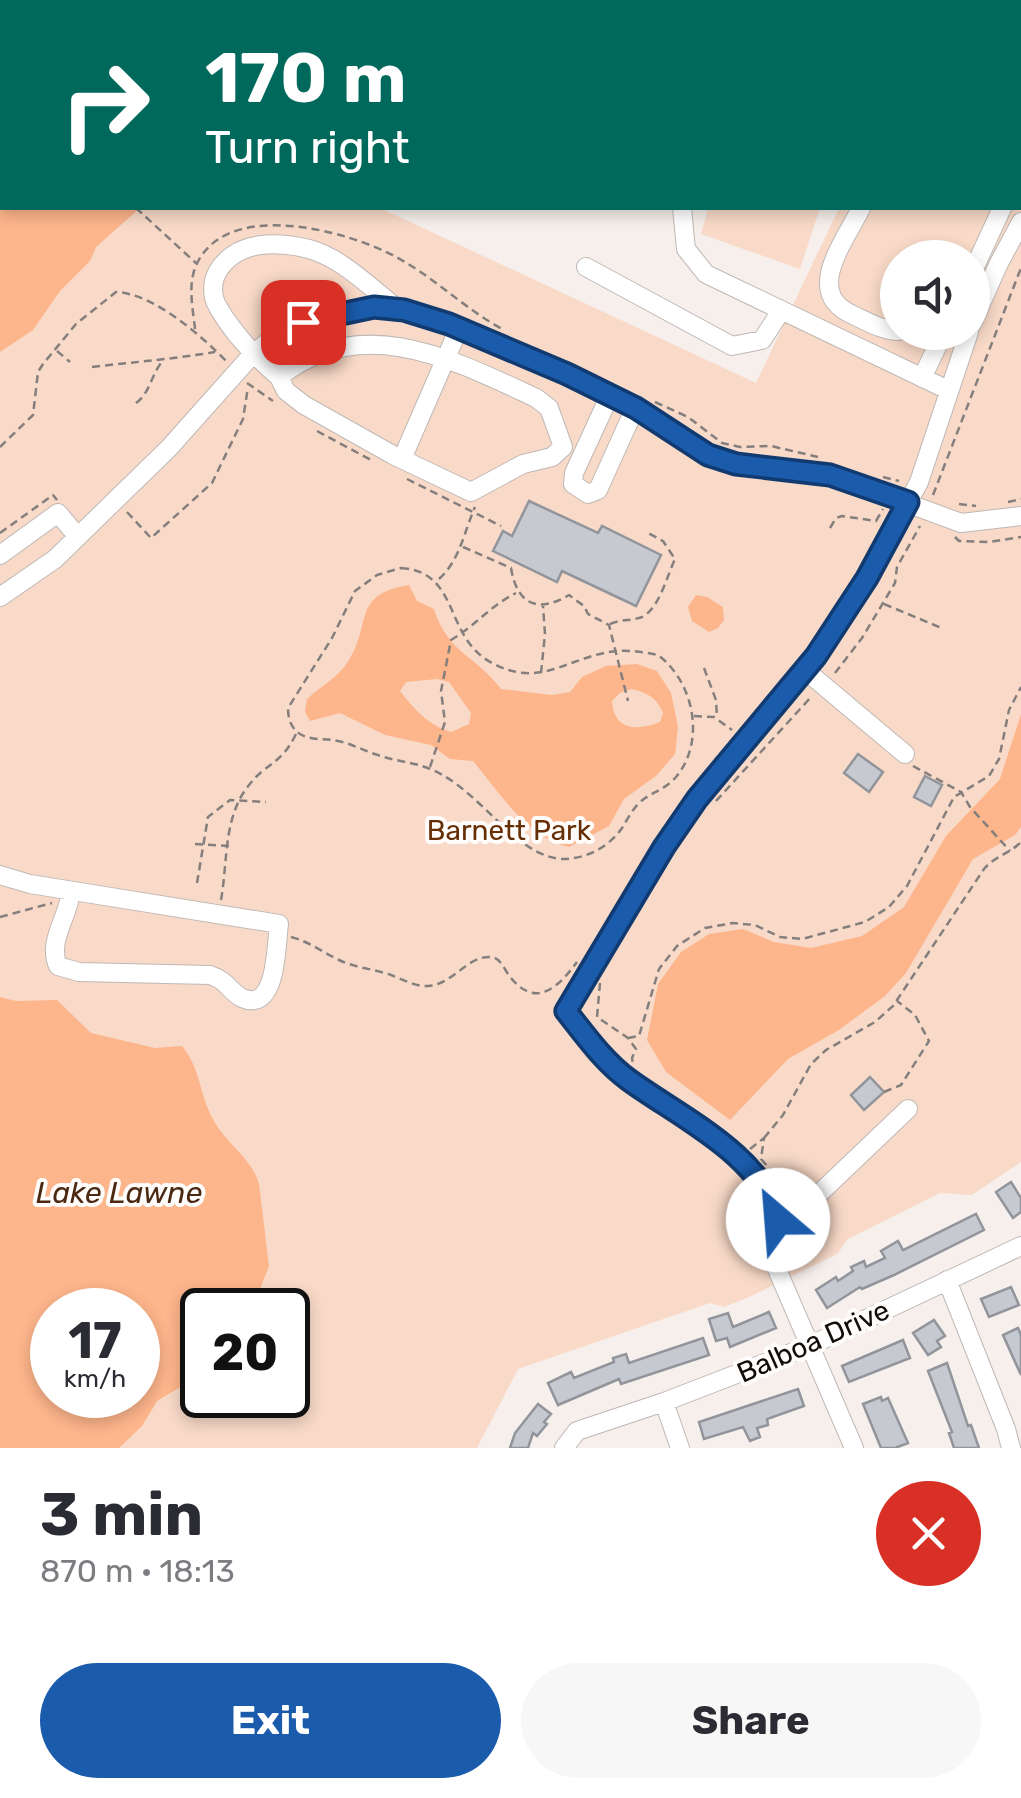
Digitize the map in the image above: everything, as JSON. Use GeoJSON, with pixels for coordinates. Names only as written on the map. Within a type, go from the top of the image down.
{"type":"FeatureCollection","features":[{"type":"Feature","properties":{"kind":"street"},"geometry":{"type":"LineString","coordinates":[[682,210],[683,237],[694,263],[716,280],[948,390]]}},
{"type":"Feature","properties":{"kind":"street"},"geometry":{"type":"LineString","coordinates":[[859,210],[828,275],[828,294],[836,308],[880,327]]}},
{"type":"Feature","properties":{"kind":"street"},"geometry":{"type":"LineString","coordinates":[[987,240],[1001,210]]}},
{"type":"Feature","properties":{"kind":"street"},"geometry":{"type":"LineString","coordinates":[[990,283],[1021,222]]}},
{"type":"Feature","properties":{"kind":"street"},"geometry":{"type":"LineString","coordinates":[[399,310],[330,258],[278,245],[248,246],[226,258],[212,281],[216,305],[286,390],[304,405],[402,459],[472,492],[523,464],[552,457],[563,447]]}},
{"type":"Feature","properties":{"kind":"street"},"geometry":{"type":"LineString","coordinates":[[586,266],[732,346],[762,340],[781,311]]}},
{"type":"Feature","properties":{"kind":"street"},"geometry":{"type":"LineString","coordinates":[[267,365],[276,335],[303,322],[374,307],[399,310],[459,328],[610,395],[708,455],[736,464],[830,475],[961,523],[1021,516]]}},
{"type":"Feature","properties":{"kind":"street"},"geometry":{"type":"LineString","coordinates":[[402,459],[459,328]]}},
{"type":"Feature","properties":{"kind":"street"},"geometry":{"type":"LineString","coordinates":[[0,597],[55,559],[169,448],[267,365],[304,360],[357,343],[392,345],[447,359],[536,398],[548,408],[563,447],[608,468]]}},
{"type":"Feature","properties":{"kind":"street"},"geometry":{"type":"LineString","coordinates":[[922,378],[935,350]]}},
{"type":"Feature","properties":{"kind":"street"},"geometry":{"type":"LineString","coordinates":[[854,1448],[784,1289],[774,1254],[778,1220],[765,1187],[684,1116],[618,1071],[566,1011],[597,971],[664,847],[744,741],[805,670],[852,604],[908,502],[929,454],[962,350]]}},
{"type":"Feature","properties":{"kind":"street"},"geometry":{"type":"LineString","coordinates":[[610,395],[573,484],[580,491],[588,494],[598,490],[636,408]]}},
{"type":"Feature","properties":{"kind":"street"},"geometry":{"type":"LineString","coordinates":[[0,555],[58,513],[78,537]]}},
{"type":"Feature","properties":{"kind":"street"},"geometry":{"type":"LineString","coordinates":[[805,670],[908,759]]}},
{"type":"Feature","properties":{"kind":"street"},"geometry":{"type":"LineString","coordinates":[[0,875],[71,896],[218,914],[278,929],[270,988],[262,996],[250,999],[242,998],[224,980],[210,975],[78,972],[58,966],[55,944],[71,896]]}},
{"type":"Feature","properties":{"kind":"street"},"geometry":{"type":"LineString","coordinates":[[778,1220],[803,1209],[903,1103]]}},
{"type":"Feature","properties":{"kind":"street","name":"Balboa Drive"},"geometry":{"type":"LineString","coordinates":[[564,1448],[577,1431],[810,1346],[1021,1246]]}},
{"type":"Feature","properties":{"kind":"street"},"geometry":{"type":"LineString","coordinates":[[946,1280],[1011,1448]]}},
{"type":"Feature","properties":{"kind":"street"},"geometry":{"type":"LineString","coordinates":[[664,1402],[680,1448]]}},
{"type":"Feature","properties":{"kind":"path"},"geometry":{"type":"LineString","coordinates":[[138,210],[198,264]]}},
{"type":"Feature","properties":{"kind":"path"},"geometry":{"type":"LineString","coordinates":[[706,812],[846,661],[882,604],[928,510],[1021,268]]}},
{"type":"Feature","properties":{"kind":"path"},"geometry":{"type":"LineString","coordinates":[[56,350],[70,362]]}},
{"type":"Feature","properties":{"kind":"path"},"geometry":{"type":"LineString","coordinates":[[92,367],[217,352]]}},
{"type":"Feature","properties":{"kind":"path"},"geometry":{"type":"LineString","coordinates":[[136,403],[144,398],[152,374],[163,361]]}},
{"type":"Feature","properties":{"kind":"path"},"geometry":{"type":"LineString","coordinates":[[116,500],[150,538],[206,492],[243,419],[249,385]]}},
{"type":"Feature","properties":{"kind":"path"},"geometry":{"type":"LineString","coordinates":[[830,528],[842,516],[876,521],[887,494]]}},
{"type":"Feature","properties":{"kind":"path"},"geometry":{"type":"LineString","coordinates":[[999,504],[1021,499]]}},
{"type":"Feature","properties":{"kind":"path"},"geometry":{"type":"LineString","coordinates":[[437,581],[462,546],[477,503]]}},
{"type":"Feature","properties":{"kind":"path"},"geometry":{"type":"LineString","coordinates":[[952,509],[960,504],[988,506]]}},
{"type":"Feature","properties":{"kind":"path"},"geometry":{"type":"LineString","coordinates":[[609,625],[639,619],[648,613],[675,560],[663,541],[646,532]]}},
{"type":"Feature","properties":{"kind":"path"},"geometry":{"type":"LineString","coordinates":[[462,546],[511,568],[517,592],[532,603],[553,604],[569,595],[588,614],[609,625],[628,701]]}},
{"type":"Feature","properties":{"kind":"path"},"geometry":{"type":"LineString","coordinates":[[401,568],[414,569],[437,581],[463,634],[480,656],[520,672],[555,672],[616,651],[658,655],[681,679],[692,716],[692,750],[676,778],[664,790],[640,802],[614,839],[578,858],[559,859],[540,854],[505,829],[475,796],[429,768],[378,756],[350,744],[308,738],[297,732],[288,718],[288,708],[332,638],[355,590],[377,575],[401,568]]}},
{"type":"Feature","properties":{"kind":"path"},"geometry":{"type":"LineString","coordinates":[[429,768],[445,722],[442,691],[453,638],[463,634],[491,606],[517,592]]}},
{"type":"Feature","properties":{"kind":"path"},"geometry":{"type":"LineString","coordinates":[[541,672],[545,634],[542,604]]}},
{"type":"Feature","properties":{"kind":"path"},"geometry":{"type":"LineString","coordinates":[[882,604],[944,630]]}},
{"type":"Feature","properties":{"kind":"path"},"geometry":{"type":"LineString","coordinates":[[704,668],[716,700],[717,719]]}},
{"type":"Feature","properties":{"kind":"path"},"geometry":{"type":"LineString","coordinates":[[636,1049],[659,969],[677,946],[704,928],[733,923],[755,925],[780,937],[802,938],[865,922],[889,907],[907,886],[949,806],[961,792],[989,776],[1000,758],[1009,710],[1021,687]]}},
{"type":"Feature","properties":{"kind":"path"},"geometry":{"type":"LineString","coordinates":[[692,716],[717,719],[744,741]]}},
{"type":"Feature","properties":{"kind":"path"},"geometry":{"type":"LineString","coordinates":[[218,914],[229,824],[239,800],[255,778],[287,754],[297,732]]}},
{"type":"Feature","properties":{"kind":"path"},"geometry":{"type":"LineString","coordinates":[[908,759],[961,792],[1010,851]]}},
{"type":"Feature","properties":{"kind":"path"},"geometry":{"type":"LineString","coordinates":[[197,883],[198,844],[208,817],[222,804],[239,800],[266,802]]}},
{"type":"Feature","properties":{"kind":"path"},"geometry":{"type":"LineString","coordinates":[[764,1138],[783,1114],[811,1064],[826,1050],[876,1022],[914,978],[984,869],[994,857],[1021,842]]}},
{"type":"Feature","properties":{"kind":"path"},"geometry":{"type":"LineString","coordinates":[[198,844],[229,846]]}},
{"type":"Feature","properties":{"kind":"path"},"geometry":{"type":"LineString","coordinates":[[0,917],[71,896]]}},
{"type":"Feature","properties":{"kind":"path"},"geometry":{"type":"LineString","coordinates":[[278,929],[340,961],[430,986],[490,957],[500,960],[514,982],[540,993],[564,981],[582,958],[597,971],[597,1016]]}},
{"type":"Feature","properties":{"kind":"path"},"geometry":{"type":"LineString","coordinates":[[884,1092],[901,1085],[929,1041],[914,1014],[896,1000]]}},
{"type":"Feature","properties":{"kind":"path"},"geometry":{"type":"LineString","coordinates":[[628,1038],[639,1036]]}},
{"type":"Feature","properties":{"kind":"path"},"geometry":{"type":"LineString","coordinates":[[901,1085],[903,1103]]}},
{"type":"Feature","properties":{"kind":"green space","name":"Barnett Park"},"geometry":{"type":"Polygon","coordinates":[[[0,210],[384,210],[756,383],[838,210],[1021,210],[1021,1162],[972,1195],[940,1193],[848,1239],[837,1254],[747,1298],[724,1307],[710,1303],[518,1369],[477,1448],[0,1448],[0,210]]]}},
{"type":"Feature","properties":{"kind":"green space"},"geometry":{"type":"Polygon","coordinates":[[[707,210],[819,210],[800,269],[701,234],[707,210]]]}},
{"type":"Feature","properties":{"kind":"water"},"geometry":{"type":"Polygon","coordinates":[[[0,210],[138,210],[96,247],[90,261],[60,291],[33,330],[0,352],[0,210]]]}},
{"type":"Feature","properties":{"kind":"water"},"geometry":{"type":"Polygon","coordinates":[[[409,585],[417,601],[434,609],[447,636],[501,689],[552,695],[570,692],[582,677],[606,666],[637,664],[657,671],[671,693],[678,727],[675,754],[656,776],[624,799],[609,826],[569,847],[527,824],[473,761],[450,759],[431,745],[385,735],[340,713],[310,721],[305,712],[307,699],[345,666],[371,603],[391,589],[409,585]],[[406,682],[400,691],[422,716],[443,729],[451,732],[469,724],[471,713],[449,682],[406,682]],[[631,689],[612,701],[617,718],[635,727],[660,722],[663,713],[654,700],[631,689]]]}},
{"type":"Feature","properties":{"kind":"water"},"geometry":{"type":"Polygon","coordinates":[[[696,595],[723,607],[724,620],[718,628],[709,632],[692,621],[688,607],[696,595]]]}},
{"type":"Feature","properties":{"kind":"water"},"geometry":{"type":"Polygon","coordinates":[[[1021,714],[1021,827],[1015,835],[973,859],[906,973],[885,996],[839,1030],[788,1059],[730,1120],[666,1072],[647,1040],[658,984],[681,952],[709,934],[743,929],[774,942],[811,948],[862,936],[904,907],[946,836],[1000,779],[1021,714]]]}},
{"type":"Feature","properties":{"kind":"water","name":"Lake Lawne"},"geometry":{"type":"Polygon","coordinates":[[[0,997],[16,1001],[57,1000],[91,1033],[155,1048],[182,1046],[193,1063],[213,1119],[245,1158],[259,1184],[269,1266],[260,1288],[180,1288],[180,1387],[160,1399],[160,1288],[30,1288],[30,1418],[147,1418],[119,1448],[0,1448],[0,997]]]}},
{"type":"Feature","properties":{"kind":"building"},"geometry":{"type":"Polygon","coordinates":[[[529,501],[598,533],[602,526],[661,555],[636,606],[562,571],[557,582],[493,551],[503,531],[512,536],[529,501]]]}},
{"type":"Feature","properties":{"kind":"building"},"geometry":{"type":"Polygon","coordinates":[[[858,754],[883,772],[869,792],[844,773],[858,754]]]}},
{"type":"Feature","properties":{"kind":"building"},"geometry":{"type":"Polygon","coordinates":[[[925,776],[942,785],[931,806],[914,797],[925,776]]]}},
{"type":"Feature","properties":{"kind":"building"},"geometry":{"type":"Polygon","coordinates":[[[870,1077],[884,1092],[864,1110],[851,1095],[870,1077]]]}},
{"type":"Feature","properties":{"kind":"building"},"geometry":{"type":"Polygon","coordinates":[[[1011,1182],[1021,1198],[1021,1212],[1013,1218],[996,1192],[1011,1182]]]}},
{"type":"Feature","properties":{"kind":"building"},"geometry":{"type":"Polygon","coordinates":[[[976,1214],[984,1230],[894,1275],[860,1287],[827,1308],[816,1290],[836,1277],[838,1281],[853,1271],[851,1267],[864,1261],[866,1267],[885,1258],[881,1251],[898,1241],[903,1250],[976,1214]]]}},
{"type":"Feature","properties":{"kind":"building"},"geometry":{"type":"Polygon","coordinates":[[[1011,1287],[1019,1305],[989,1317],[981,1299],[1011,1287]]]}},
{"type":"Feature","properties":{"kind":"building"},"geometry":{"type":"Polygon","coordinates":[[[769,1312],[776,1328],[730,1347],[727,1338],[716,1341],[709,1319],[728,1313],[733,1327],[769,1312]]]}},
{"type":"Feature","properties":{"kind":"building"},"geometry":{"type":"Polygon","coordinates":[[[934,1320],[945,1336],[937,1341],[941,1347],[928,1355],[913,1333],[934,1320]]]}},
{"type":"Feature","properties":{"kind":"building"},"geometry":{"type":"Polygon","coordinates":[[[1018,1328],[1021,1335],[1021,1375],[1003,1335],[1018,1328]]]}},
{"type":"Feature","properties":{"kind":"building"},"geometry":{"type":"Polygon","coordinates":[[[703,1338],[709,1355],[621,1384],[619,1379],[558,1405],[548,1383],[571,1372],[574,1378],[626,1354],[629,1363],[703,1338]]]}},
{"type":"Feature","properties":{"kind":"building"},"geometry":{"type":"Polygon","coordinates":[[[903,1340],[910,1358],[849,1382],[842,1366],[903,1340]]]}},
{"type":"Feature","properties":{"kind":"building"},"geometry":{"type":"Polygon","coordinates":[[[947,1363],[979,1448],[954,1448],[949,1433],[952,1432],[928,1371],[947,1363]]]}},
{"type":"Feature","properties":{"kind":"building"},"geometry":{"type":"Polygon","coordinates":[[[798,1389],[804,1406],[767,1419],[768,1425],[757,1428],[760,1437],[750,1441],[743,1427],[704,1439],[699,1422],[798,1389]]]}},
{"type":"Feature","properties":{"kind":"building"},"geometry":{"type":"Polygon","coordinates":[[[881,1397],[882,1401],[888,1398],[908,1443],[881,1448],[863,1404],[881,1397]]]}},
{"type":"Feature","properties":{"kind":"building"},"geometry":{"type":"Polygon","coordinates":[[[538,1404],[551,1414],[544,1422],[547,1424],[537,1436],[533,1433],[528,1448],[510,1448],[515,1433],[538,1404]]]}},
{"type":"Feature","properties":{"kind":"route"},"geometry":{"type":"LineString","coordinates":[[303,322],[374,307],[404,310],[449,324],[567,374],[636,408],[708,455],[736,464],[830,475],[908,502],[844,616],[788,692],[697,799],[632,898],[566,1011],[608,1062],[684,1116],[753,1173],[765,1187],[778,1220]]}}]}
